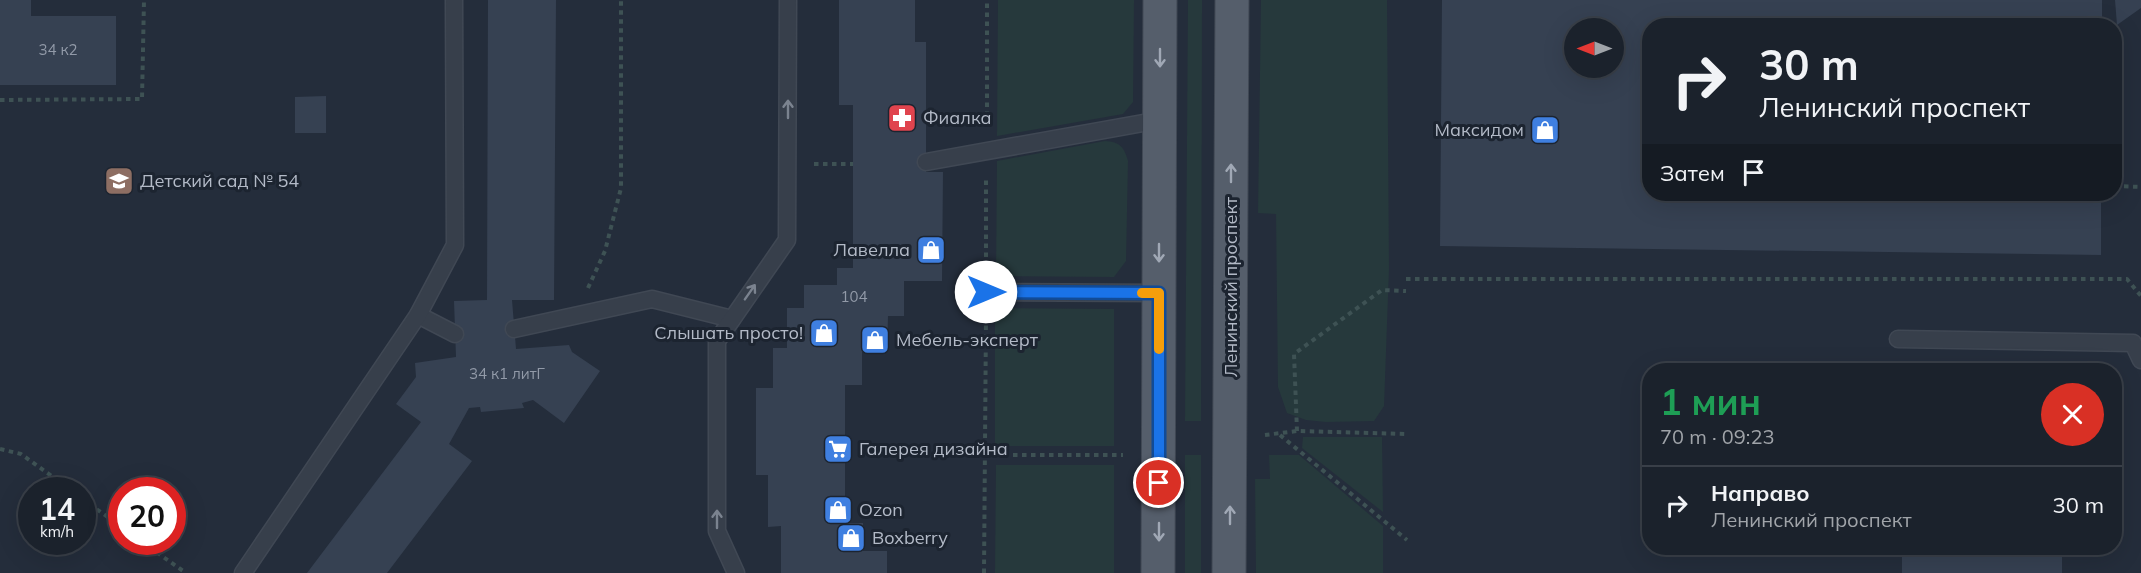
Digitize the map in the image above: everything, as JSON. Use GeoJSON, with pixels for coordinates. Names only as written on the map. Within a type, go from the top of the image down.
{"type":"FeatureCollection","features":[{"type":"Feature","properties":{"kind":"main road"},"geometry":{"type":"LineString","coordinates":[[1158,573],[1160,0]]}},
{"type":"Feature","properties":{"kind":"main road","name":"Ленинский проспект"},"geometry":{"type":"LineString","coordinates":[[1229,573],[1232,0]]}},
{"type":"Feature","properties":{"kind":"lane"},"geometry":{"type":"LineString","coordinates":[[243,573],[418,315],[455,245],[454,0]]}},
{"type":"Feature","properties":{"kind":"lane"},"geometry":{"type":"LineString","coordinates":[[736,573],[717,531],[717,341],[787,240],[788,0]]}},
{"type":"Feature","properties":{"kind":"lane"},"geometry":{"type":"LineString","coordinates":[[926,162],[1160,120]]}},
{"type":"Feature","properties":{"kind":"lane"},"geometry":{"type":"LineString","coordinates":[[986,292],[1159,293]]}},
{"type":"Feature","properties":{"kind":"lane"},"geometry":{"type":"LineString","coordinates":[[514,329],[652,299],[732,319]]}},
{"type":"Feature","properties":{"kind":"lane"},"geometry":{"type":"LineString","coordinates":[[418,315],[455,334]]}},
{"type":"Feature","properties":{"kind":"lane"},"geometry":{"type":"LineString","coordinates":[[1898,339],[2133,344],[2141,360]]}},
{"type":"Feature","properties":{"kind":"path"},"geometry":{"type":"LineString","coordinates":[[0,100],[142,99],[144,0]]}},
{"type":"Feature","properties":{"kind":"path"},"geometry":{"type":"LineString","coordinates":[[576,316],[605,251],[621,188],[621,0]]}},
{"type":"Feature","properties":{"kind":"path"},"geometry":{"type":"LineString","coordinates":[[789,164],[853,164]]}},
{"type":"Feature","properties":{"kind":"path"},"geometry":{"type":"LineString","coordinates":[[2122,186],[2141,187]]}},
{"type":"Feature","properties":{"kind":"path"},"geometry":{"type":"LineString","coordinates":[[1406,279],[2127,279],[2141,296]]}},
{"type":"Feature","properties":{"kind":"path"},"geometry":{"type":"LineString","coordinates":[[1297,431],[1294,354],[1382,290],[1406,291]]}},
{"type":"Feature","properties":{"kind":"path"},"geometry":{"type":"LineString","coordinates":[[1265,435],[1280,435],[1297,431],[1408,434]]}},
{"type":"Feature","properties":{"kind":"path"},"geometry":{"type":"LineString","coordinates":[[1280,435],[1407,540]]}},
{"type":"Feature","properties":{"kind":"path"},"geometry":{"type":"LineString","coordinates":[[0,449],[21,454],[53,477]]}},
{"type":"Feature","properties":{"kind":"path"},"geometry":{"type":"LineString","coordinates":[[985,455],[1123,455]]}},
{"type":"Feature","properties":{"kind":"path"},"geometry":{"type":"LineString","coordinates":[[160,555],[186,573]]}},
{"type":"Feature","properties":{"kind":"shaded area"},"geometry":{"type":"Polygon","coordinates":[[[998,0],[1134,0],[1133,102],[1123,114],[997,136],[998,0]]]}},
{"type":"Feature","properties":{"kind":"shaded area"},"geometry":{"type":"Polygon","coordinates":[[[1188,0],[1202,0],[1201,421],[1185,421],[1188,0]]]}},
{"type":"Feature","properties":{"kind":"shaded area"},"geometry":{"type":"Polygon","coordinates":[[[1261,0],[1387,0],[1389,269],[1384,406],[1374,421],[1306,420],[1287,413],[1278,387],[1276,214],[1258,213],[1261,0]]]}},
{"type":"Feature","properties":{"kind":"shaded area"},"geometry":{"type":"Polygon","coordinates":[[[1105,141],[1121,146],[1128,161],[1126,261],[1114,277],[996,276],[997,161],[1105,141]]]}},
{"type":"Feature","properties":{"kind":"shaded area"},"geometry":{"type":"Polygon","coordinates":[[[995,308],[1114,309],[1114,446],[995,446],[995,308]]]}},
{"type":"Feature","properties":{"kind":"shaded area"},"geometry":{"type":"Polygon","coordinates":[[[1303,437],[1382,437],[1383,512],[1302,448],[1303,437]]]}},
{"type":"Feature","properties":{"kind":"shaded area"},"geometry":{"type":"Polygon","coordinates":[[[1185,455],[1201,455],[1201,573],[1185,573],[1185,455]]]}},
{"type":"Feature","properties":{"kind":"shaded area"},"geometry":{"type":"Polygon","coordinates":[[[1269,455],[1299,455],[1383,526],[1383,573],[1256,573],[1255,479],[1270,479],[1269,455]]]}},
{"type":"Feature","properties":{"kind":"shaded area"},"geometry":{"type":"Polygon","coordinates":[[[996,465],[1114,465],[1114,573],[995,573],[996,465]]]}},
{"type":"Feature","properties":{"kind":"building"},"geometry":{"type":"Polygon","coordinates":[[[0,0],[31,0],[31,16],[116,16],[116,85],[0,85],[0,0]]]}},
{"type":"Feature","properties":{"kind":"building"},"geometry":{"type":"Polygon","coordinates":[[[488,0],[556,0],[554,300],[512,300],[516,349],[569,345],[572,352],[600,371],[564,423],[533,400],[522,403],[524,408],[481,412],[480,407],[469,408],[449,444],[472,461],[387,573],[307,573],[421,422],[396,404],[416,377],[415,363],[456,357],[454,301],[487,300],[488,0]]]}},
{"type":"Feature","properties":{"kind":"building"},"geometry":{"type":"Polygon","coordinates":[[[839,0],[915,0],[915,42],[926,42],[926,172],[943,172],[942,281],[904,281],[904,316],[888,316],[887,352],[862,352],[862,385],[845,385],[845,523],[863,523],[863,551],[887,551],[887,573],[781,573],[781,526],[768,527],[768,475],[756,475],[756,388],[773,388],[773,348],[787,348],[787,308],[804,308],[804,285],[837,285],[837,268],[853,268],[853,105],[839,105],[839,0]]]}},
{"type":"Feature","properties":{"kind":"building","name":"Максидом"},"geometry":{"type":"Polygon","coordinates":[[[1442,0],[2102,0],[2102,18],[1642,18],[1642,201],[2101,201],[2101,255],[1440,246],[1442,0]]]}},
{"type":"Feature","properties":{"kind":"building"},"geometry":{"type":"Polygon","coordinates":[[[2115,0],[2141,0],[2141,8],[2122,21],[2122,18],[2116,18],[2115,0]]]}},
{"type":"Feature","properties":{"kind":"building"},"geometry":{"type":"Polygon","coordinates":[[[326,96],[326,133],[295,133],[295,97],[326,96]]]}},
{"type":"Feature","properties":{"kind":"building"},"geometry":{"type":"Polygon","coordinates":[[[1902,555],[2062,555],[2062,573],[1902,573],[1902,555]]]}},
{"type":"Feature","properties":{"kind":"slow traffic"},"geometry":{"type":"LineString","coordinates":[[1142,293],[1159,293],[1159,349]]}},
{"type":"Feature","properties":{"kind":"place","name":"Фиалка"},"geometry":{"type":"Point","coordinates":[902,118]}},
{"type":"Feature","properties":{"kind":"place","name":"Максидом"},"geometry":{"type":"Point","coordinates":[1545,130]}},
{"type":"Feature","properties":{"kind":"place","name":"Детский сад № 54"},"geometry":{"type":"Point","coordinates":[119,181]}},
{"type":"Feature","properties":{"kind":"place","name":"Лавелла"},"geometry":{"type":"Point","coordinates":[931,250]}},
{"type":"Feature","properties":{"kind":"place","name":"Слышать просто!"},"geometry":{"type":"Point","coordinates":[824,333]}},
{"type":"Feature","properties":{"kind":"place","name":"Мебель-эксперт"},"geometry":{"type":"Point","coordinates":[875,340]}},
{"type":"Feature","properties":{"kind":"place","name":"Галерея дизайна"},"geometry":{"type":"Point","coordinates":[838,449]}},
{"type":"Feature","properties":{"kind":"place","name":"Ozon"},"geometry":{"type":"Point","coordinates":[838,510]}},
{"type":"Feature","properties":{"kind":"place","name":"Boxberry"},"geometry":{"type":"Point","coordinates":[851,538]}},
{"type":"Feature","properties":{"kind":"route"},"geometry":{"type":"LineString","coordinates":[[986,292],[1159,293],[1159,483]]}}]}
